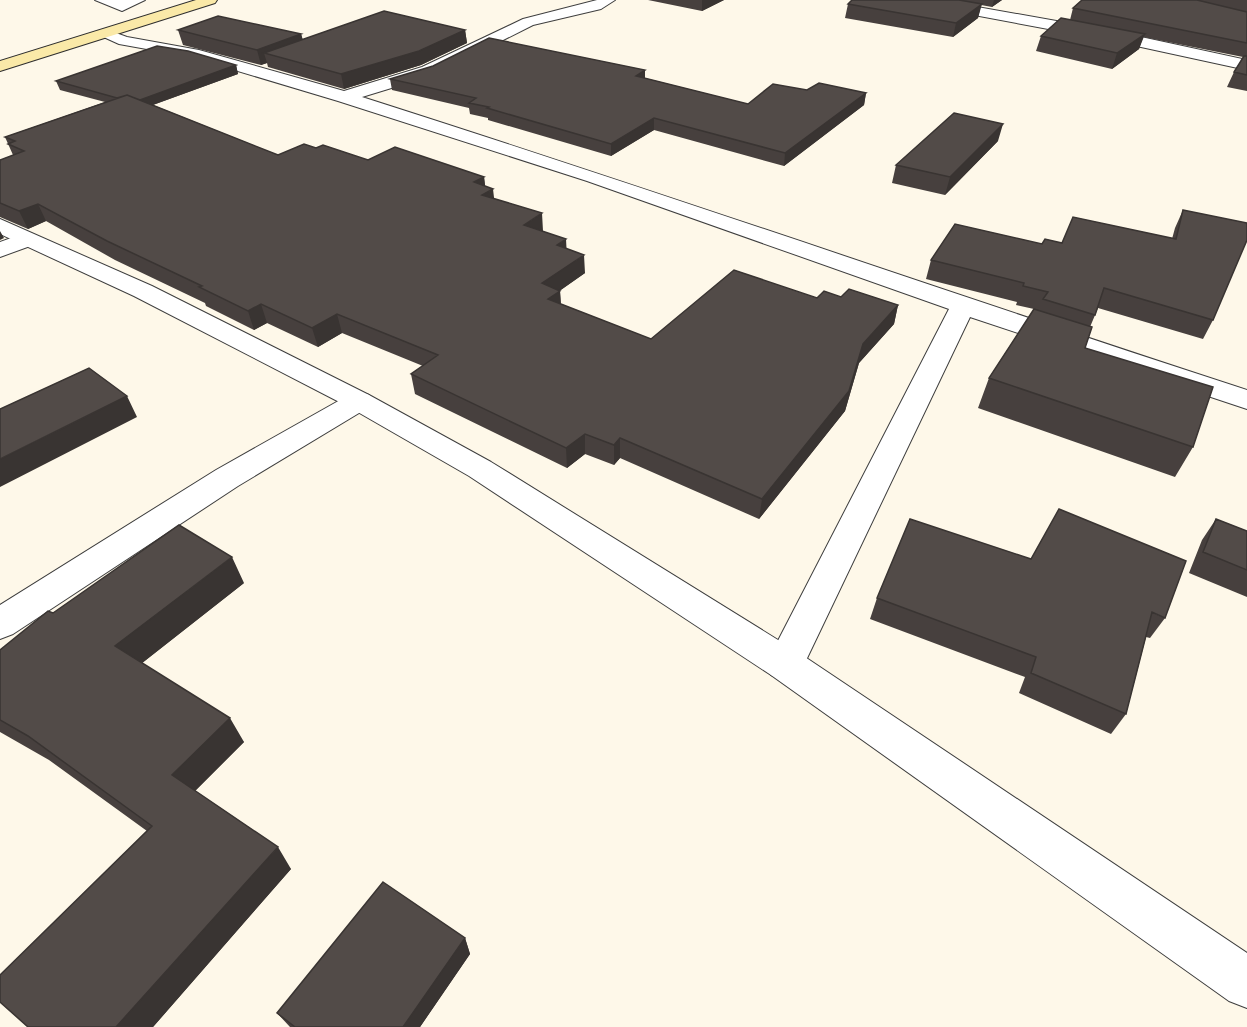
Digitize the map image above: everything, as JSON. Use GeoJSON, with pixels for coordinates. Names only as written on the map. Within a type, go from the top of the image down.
{"type":"FeatureCollection","features":[{"type":"Feature","properties":{"kind":"main road"},"geometry":{"type":"LineString","coordinates":[[0,66],[210,0]]}},
{"type":"Feature","properties":{"kind":"street"},"geometry":{"type":"LineString","coordinates":[[102,0],[122,7],[138,0]]}},
{"type":"Feature","properties":{"kind":"street"},"geometry":{"type":"LineString","coordinates":[[344,97],[428,71],[528,22],[596,6],[608,0]]}},
{"type":"Feature","properties":{"kind":"street"},"geometry":{"type":"LineString","coordinates":[[915,0],[1118,37],[1247,65]]}},
{"type":"Feature","properties":{"kind":"street"},"geometry":{"type":"LineString","coordinates":[[105,33],[124,41],[193,53],[344,97],[594,177],[963,306],[1247,400]]}},
{"type":"Feature","properties":{"kind":"street"},"geometry":{"type":"LineString","coordinates":[[8,239],[143,291],[359,401],[480,469],[785,664],[1247,983]]}},
{"type":"Feature","properties":{"kind":"street"},"geometry":{"type":"LineString","coordinates":[[785,664],[963,306]]}},
{"type":"Feature","properties":{"kind":"street"},"geometry":{"type":"LineString","coordinates":[[0,624],[227,478],[359,401]]}},
{"type":"Feature","properties":{"kind":"building"},"geometry":{"type":"Polygon","coordinates":[[[852,0],[959,0],[982,4],[956,23],[848,4],[852,0]]]}},
{"type":"Feature","properties":{"kind":"building"},"geometry":{"type":"Polygon","coordinates":[[[1082,0],[1197,0],[1247,12],[1247,43],[1073,8],[1082,0]]]}},
{"type":"Feature","properties":{"kind":"building"},"geometry":{"type":"Polygon","coordinates":[[[384,11],[465,30],[419,51],[341,74],[264,53],[384,11]]]}},
{"type":"Feature","properties":{"kind":"building"},"geometry":{"type":"Polygon","coordinates":[[[218,16],[301,34],[257,50],[178,30],[218,16]]]}},
{"type":"Feature","properties":{"kind":"building"},"geometry":{"type":"Polygon","coordinates":[[[1061,18],[1145,34],[1117,53],[1041,36],[1061,18]]]}},
{"type":"Feature","properties":{"kind":"building"},"geometry":{"type":"Polygon","coordinates":[[[489,38],[645,70],[636,76],[748,104],[773,84],[807,90],[819,83],[866,93],[785,153],[654,118],[611,144],[469,103],[476,98],[390,79],[433,66],[489,38]]]}},
{"type":"Feature","properties":{"kind":"building"},"geometry":{"type":"Polygon","coordinates":[[[157,46],[188,51],[236,65],[140,100],[127,95],[117,98],[56,81],[157,46]]]}},
{"type":"Feature","properties":{"kind":"building"},"geometry":{"type":"Polygon","coordinates":[[[1244,56],[1247,56],[1247,75],[1234,72],[1244,56]]]}},
{"type":"Feature","properties":{"kind":"building"},"geometry":{"type":"Polygon","coordinates":[[[127,95],[278,155],[304,144],[316,148],[323,145],[368,160],[395,147],[484,177],[474,182],[493,189],[482,195],[542,213],[524,225],[566,239],[557,245],[584,255],[542,283],[560,291],[548,299],[651,339],[734,270],[817,298],[824,291],[841,297],[849,289],[898,305],[863,344],[849,391],[762,499],[620,438],[614,445],[585,434],[566,448],[411,374],[438,355],[337,314],[312,328],[261,304],[248,311],[38,204],[19,211],[0,203],[0,160],[24,151],[8,144],[15,141],[5,137],[127,95]]]}},
{"type":"Feature","properties":{"kind":"building"},"geometry":{"type":"Polygon","coordinates":[[[954,113],[1003,124],[950,177],[896,165],[954,113]]]}},
{"type":"Feature","properties":{"kind":"building"},"geometry":{"type":"Polygon","coordinates":[[[1183,210],[1247,223],[1247,240],[1213,320],[1104,288],[1095,315],[1043,299],[1048,292],[1023,286],[1024,283],[931,260],[955,224],[1042,244],[1045,239],[1062,243],[1073,217],[1176,239],[1183,210]]]}},
{"type":"Feature","properties":{"kind":"building"},"geometry":{"type":"Polygon","coordinates":[[[1034,309],[1092,327],[1085,348],[1213,387],[1193,447],[989,378],[1034,309]]]}},
{"type":"Feature","properties":{"kind":"building"},"geometry":{"type":"Polygon","coordinates":[[[89,368],[127,396],[0,459],[0,409],[89,368]]]}},
{"type":"Feature","properties":{"kind":"building"},"geometry":{"type":"Polygon","coordinates":[[[1059,509],[1186,561],[1165,618],[1152,612],[1126,714],[1031,673],[1036,657],[877,598],[910,519],[1031,559],[1059,509]]]}},
{"type":"Feature","properties":{"kind":"building"},"geometry":{"type":"Polygon","coordinates":[[[1216,519],[1247,531],[1247,570],[1203,552],[1216,519]]]}},
{"type":"Feature","properties":{"kind":"building"},"geometry":{"type":"Polygon","coordinates":[[[179,525],[232,557],[115,646],[230,718],[172,775],[278,847],[116,1027],[28,1027],[0,1002],[0,975],[152,826],[28,736],[0,720],[0,650],[48,611],[53,613],[179,525]]]}},
{"type":"Feature","properties":{"kind":"building"},"geometry":{"type":"Polygon","coordinates":[[[383,882],[465,938],[403,1027],[295,1027],[277,1013],[383,882]]]}}]}
